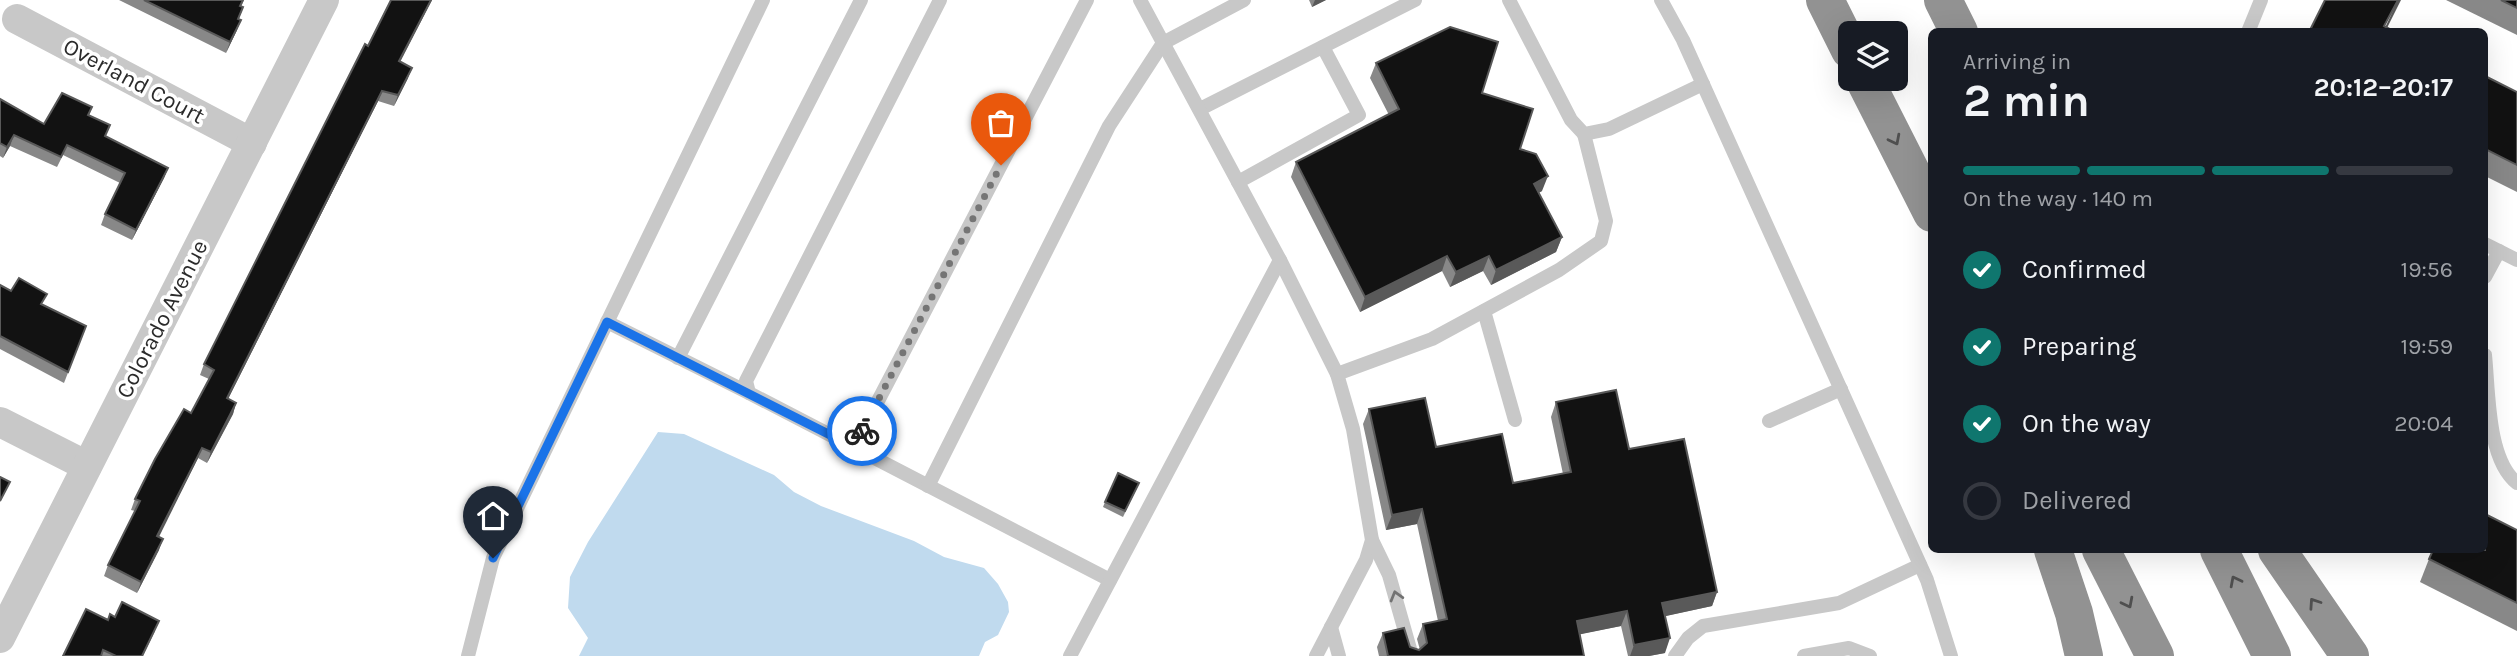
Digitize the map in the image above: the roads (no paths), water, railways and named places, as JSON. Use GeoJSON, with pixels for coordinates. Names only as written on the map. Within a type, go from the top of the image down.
{"type":"FeatureCollection","features":[{"type":"Feature","properties":{"kind":"highway"},"geometry":{"type":"LineString","coordinates":[[1825,0],[1838,26]]}},
{"type":"Feature","properties":{"kind":"highway"},"geometry":{"type":"LineString","coordinates":[[1943,0],[1957,28]]}},
{"type":"Feature","properties":{"kind":"highway"},"geometry":{"type":"LineString","coordinates":[[1870,91],[1928,205]]}},
{"type":"Feature","properties":{"kind":"highway"},"geometry":{"type":"LineString","coordinates":[[2054,553],[2074,613],[2084,656]]}},
{"type":"Feature","properties":{"kind":"highway"},"geometry":{"type":"LineString","coordinates":[[2103,553],[2155,656]]}},
{"type":"Feature","properties":{"kind":"highway"},"geometry":{"type":"LineString","coordinates":[[2220,553],[2272,656]]}},
{"type":"Feature","properties":{"kind":"highway"},"geometry":{"type":"LineString","coordinates":[[2279,553],[2350,656]]}},
{"type":"Feature","properties":{"kind":"street","name":"Colorado Avenue"},"geometry":{"type":"LineString","coordinates":[[0,638],[324,0]]}},
{"type":"Feature","properties":{"kind":"street","name":"Overland Court"},"geometry":{"type":"LineString","coordinates":[[17,19],[252,143]]}},
{"type":"Feature","properties":{"kind":"street"},"geometry":{"type":"LineString","coordinates":[[0,422],[86,466]]}},
{"type":"Feature","properties":{"kind":"lane"},"geometry":{"type":"LineString","coordinates":[[468,656],[493,558],[764,0]]}},
{"type":"Feature","properties":{"kind":"lane"},"geometry":{"type":"LineString","coordinates":[[678,358],[861,0]]}},
{"type":"Feature","properties":{"kind":"lane"},"geometry":{"type":"LineString","coordinates":[[749,393],[746,381],[940,0]]}},
{"type":"Feature","properties":{"kind":"lane"},"geometry":{"type":"LineString","coordinates":[[854,447],[1087,0]]}},
{"type":"Feature","properties":{"kind":"lane"},"geometry":{"type":"LineString","coordinates":[[1140,0],[1280,260],[1336,374],[1353,429],[1372,540],[1389,575],[1412,656]]}},
{"type":"Feature","properties":{"kind":"lane"},"geometry":{"type":"LineString","coordinates":[[928,486],[1109,126],[1163,43],[1244,0]]}},
{"type":"Feature","properties":{"kind":"lane"},"geometry":{"type":"LineString","coordinates":[[1200,109],[1415,0]]}},
{"type":"Feature","properties":{"kind":"lane"},"geometry":{"type":"LineString","coordinates":[[1336,374],[1432,339],[1559,270],[1601,241],[1606,221],[1584,134],[1571,120],[1509,0]]}},
{"type":"Feature","properties":{"kind":"lane"},"geometry":{"type":"LineString","coordinates":[[1661,0],[1703,84],[1920,565],[1951,656]]}},
{"type":"Feature","properties":{"kind":"lane"},"geometry":{"type":"LineString","coordinates":[[2250,28],[2261,0]]}},
{"type":"Feature","properties":{"kind":"lane"},"geometry":{"type":"LineString","coordinates":[[1238,182],[1359,115],[1324,47]]}},
{"type":"Feature","properties":{"kind":"lane"},"geometry":{"type":"LineString","coordinates":[[1584,134],[1609,130],[1703,84]]}},
{"type":"Feature","properties":{"kind":"lane"},"geometry":{"type":"LineString","coordinates":[[2492,248],[2517,260]]}},
{"type":"Feature","properties":{"kind":"lane"},"geometry":{"type":"LineString","coordinates":[[1070,656],[1280,260]]}},
{"type":"Feature","properties":{"kind":"lane"},"geometry":{"type":"LineString","coordinates":[[1484,311],[1515,420]]}},
{"type":"Feature","properties":{"kind":"lane"},"geometry":{"type":"LineString","coordinates":[[607,322],[1110,580]]}},
{"type":"Feature","properties":{"kind":"lane"},"geometry":{"type":"LineString","coordinates":[[2488,380],[2497,456],[2505,474],[2517,483]]}},
{"type":"Feature","properties":{"kind":"lane"},"geometry":{"type":"LineString","coordinates":[[1769,421],[1841,389]]}},
{"type":"Feature","properties":{"kind":"lane"},"geometry":{"type":"LineString","coordinates":[[1316,656],[1366,560],[1372,540]]}},
{"type":"Feature","properties":{"kind":"lane"},"geometry":{"type":"LineString","coordinates":[[1675,656],[1688,638],[1703,626],[1839,603],[1920,565]]}},
{"type":"Feature","properties":{"kind":"lane"},"geometry":{"type":"LineString","coordinates":[[1331,627],[1339,656]]}},
{"type":"Feature","properties":{"kind":"lane"},"geometry":{"type":"LineString","coordinates":[[1804,656],[1849,648],[1870,656]]}},
{"type":"Feature","properties":{"kind":"water"},"geometry":{"type":"Polygon","coordinates":[[[658,432],[684,434],[774,475],[794,492],[821,506],[914,541],[944,557],[984,568],[998,584],[1008,602],[1009,612],[998,635],[985,642],[979,656],[579,656],[588,638],[568,608],[570,577],[588,542],[658,432]]]}}]}
